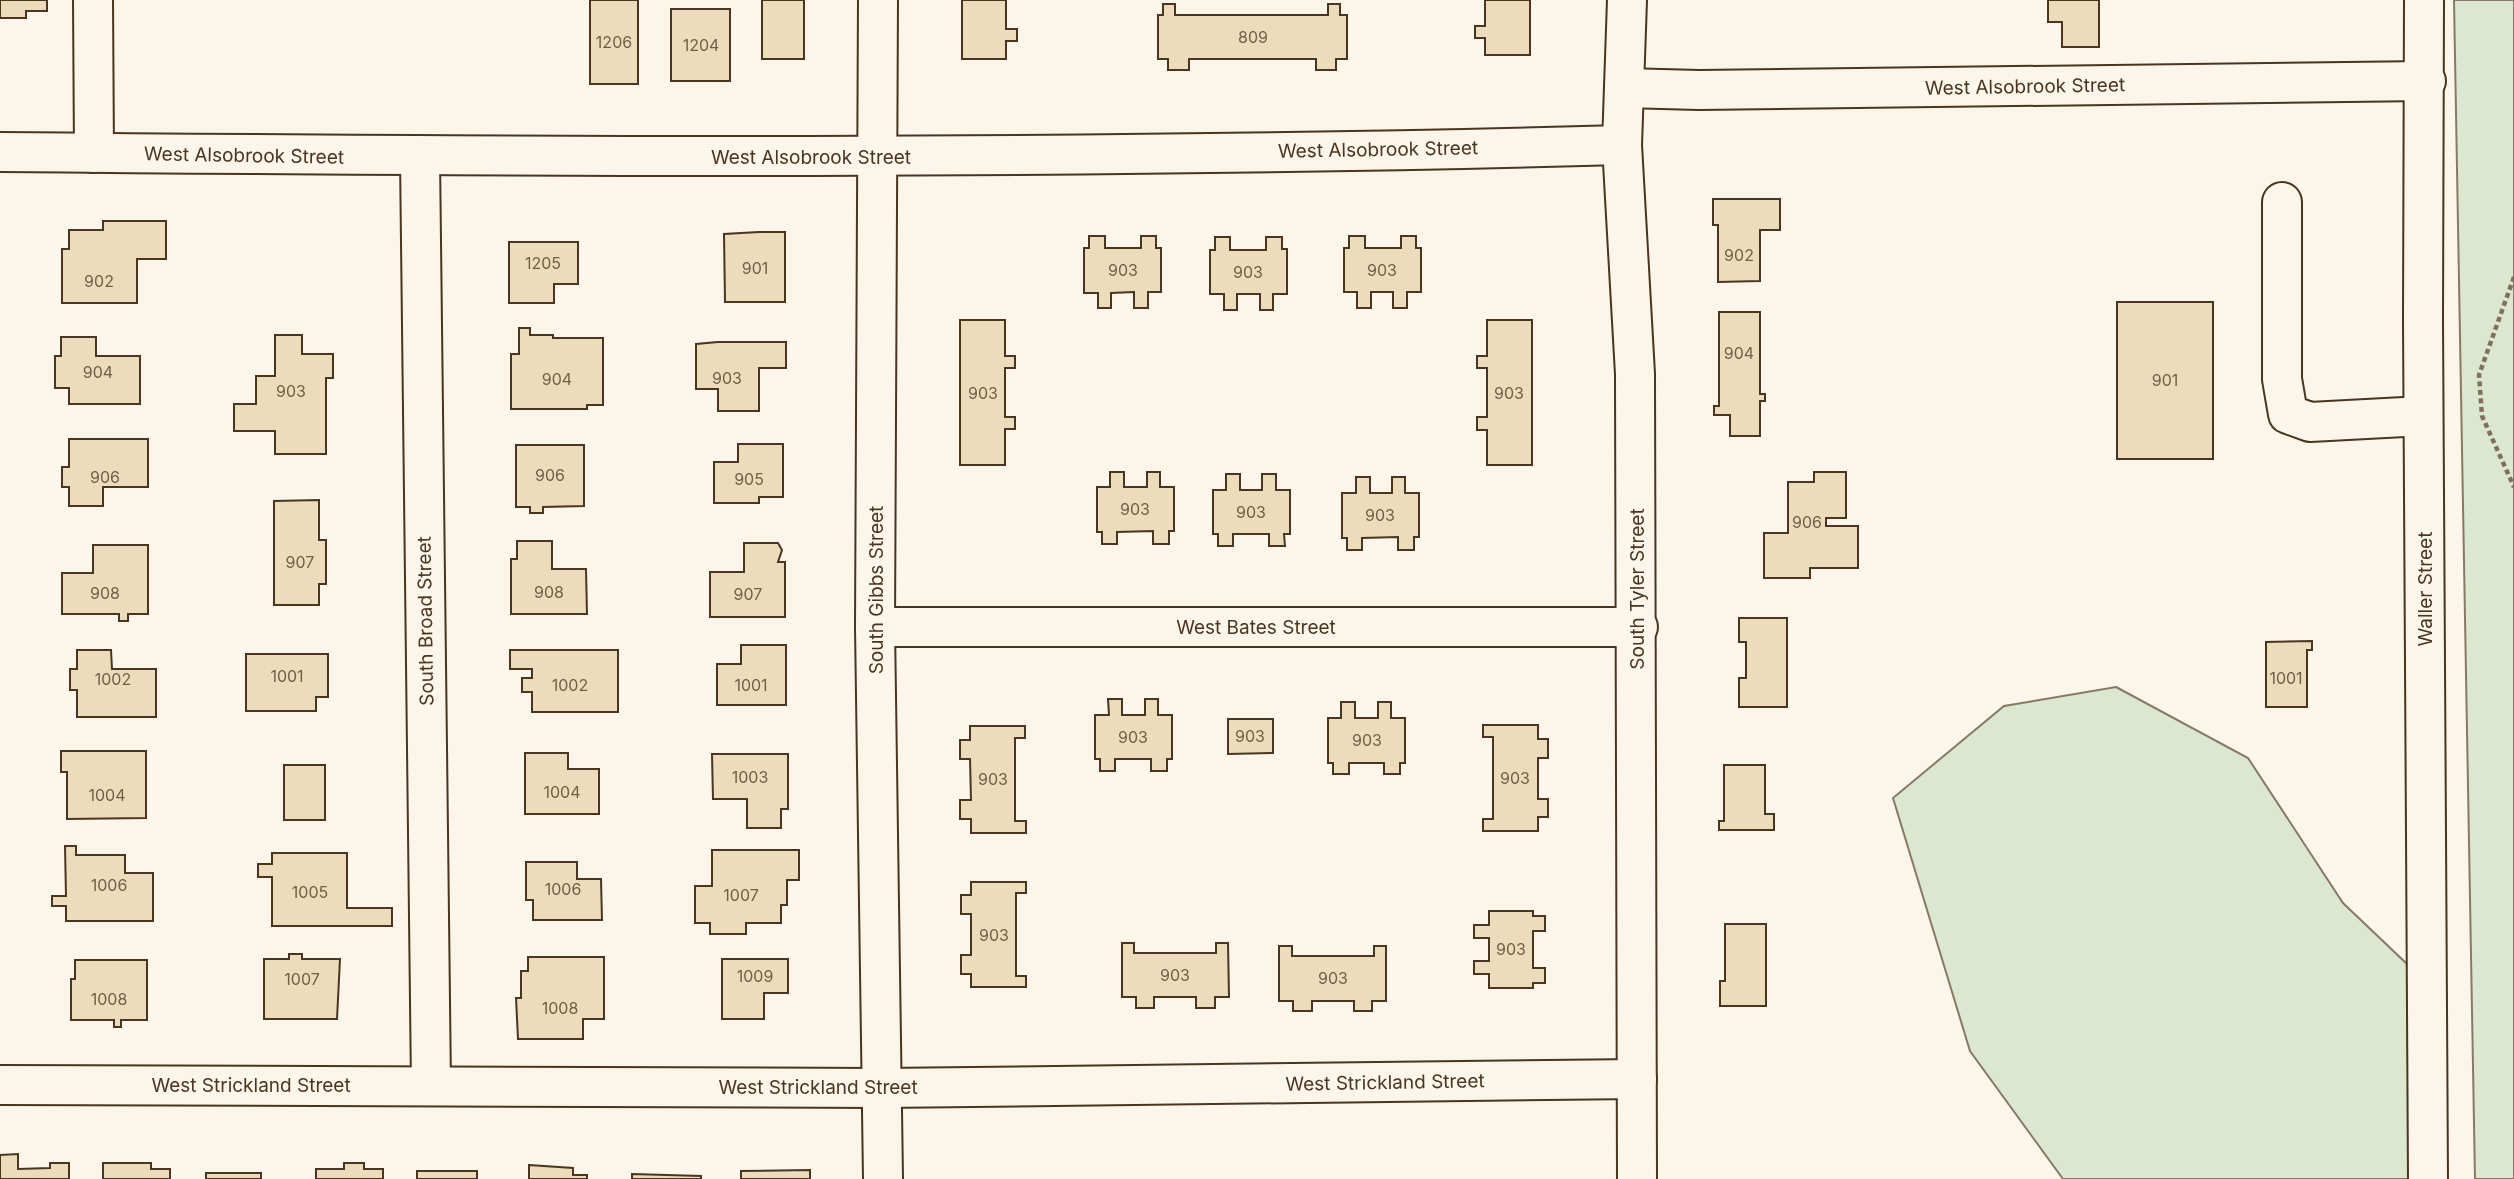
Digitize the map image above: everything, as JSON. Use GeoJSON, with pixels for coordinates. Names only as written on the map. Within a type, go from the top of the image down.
{"type":"FeatureCollection","features":[{"type":"Feature","properties":{"kind":"street"},"geometry":{"type":"LineString","coordinates":[[93,0],[94,153]]}},
{"type":"Feature","properties":{"kind":"street","name":"South Gibbs Street"},"geometry":{"type":"LineString","coordinates":[[878,0],[875,627],[883,1179]]}},
{"type":"Feature","properties":{"kind":"street","name":"South Tyler Street"},"geometry":{"type":"LineString","coordinates":[[1627,0],[1622,145],[1635,374],[1638,627],[1637,1179]]}},
{"type":"Feature","properties":{"kind":"street","name":"Waller Street"},"geometry":{"type":"LineString","coordinates":[[2424,0],[2426,81],[2423,416],[2428,1179]]}},
{"type":"Feature","properties":{"kind":"street","name":"West Alsobrook Street"},"geometry":{"type":"LineString","coordinates":[[1624,88],[1699,90],[2426,81]]}},
{"type":"Feature","properties":{"kind":"street","name":"West Alsobrook Street"},"geometry":{"type":"LineString","coordinates":[[0,152],[420,157],[878,157],[1622,145]]}},
{"type":"Feature","properties":{"kind":"street","name":"South Broad Street"},"geometry":{"type":"LineString","coordinates":[[420,157],[431,1086]]}},
{"type":"Feature","properties":{"kind":"street"},"geometry":{"type":"LineString","coordinates":[[2282,202],[2283,379],[2288,414],[2309,422],[2423,416]]}},
{"type":"Feature","properties":{"kind":"street","name":"West Bates Street"},"geometry":{"type":"LineString","coordinates":[[875,627],[1638,627]]}},
{"type":"Feature","properties":{"kind":"street","name":"West Strickland Street"},"geometry":{"type":"LineString","coordinates":[[0,1085],[882,1088],[1637,1079]]}},
{"type":"Feature","properties":{"kind":"path"},"geometry":{"type":"LineString","coordinates":[[2514,277],[2479,375],[2482,416],[2514,487]]}},
{"type":"Feature","properties":{"kind":"green space"},"geometry":{"type":"Polygon","coordinates":[[[2454,0],[2514,0],[2514,1179],[2475,1179],[2454,0]]]}},
{"type":"Feature","properties":{"kind":"green space"},"geometry":{"type":"Polygon","coordinates":[[[2116,687],[2248,758],[2343,903],[2407,964],[2409,1179],[2063,1179],[1970,1051],[1893,798],[2004,706],[2116,687]]]}},
{"type":"Feature","properties":{"kind":"building"},"geometry":{"type":"Polygon","coordinates":[[[0,0],[47,0],[47,11],[26,11],[26,18],[0,18],[0,0]]]}},
{"type":"Feature","properties":{"kind":"building"},"geometry":{"type":"Polygon","coordinates":[[[590,0],[638,0],[638,84],[590,84],[590,0]]]}},
{"type":"Feature","properties":{"kind":"building"},"geometry":{"type":"Polygon","coordinates":[[[762,0],[804,0],[804,59],[762,59],[762,0]]]}},
{"type":"Feature","properties":{"kind":"building"},"geometry":{"type":"Polygon","coordinates":[[[962,0],[1006,0],[1006,29],[1017,29],[1017,41],[1006,41],[1006,59],[962,59],[962,0]]]}},
{"type":"Feature","properties":{"kind":"building"},"geometry":{"type":"Polygon","coordinates":[[[1485,0],[1530,0],[1530,55],[1485,55],[1485,38],[1475,38],[1475,26],[1485,26],[1485,0]]]}},
{"type":"Feature","properties":{"kind":"building"},"geometry":{"type":"Polygon","coordinates":[[[2048,0],[2099,0],[2099,47],[2062,47],[2062,22],[2048,22],[2048,0]]]}},
{"type":"Feature","properties":{"kind":"building"},"geometry":{"type":"Polygon","coordinates":[[[1163,4],[1175,4],[1175,15],[1328,15],[1328,4],[1340,4],[1340,15],[1347,15],[1347,59],[1336,59],[1336,70],[1316,70],[1316,59],[1189,59],[1189,70],[1168,70],[1168,59],[1158,59],[1158,15],[1163,15],[1163,4]]]}},
{"type":"Feature","properties":{"kind":"building"},"geometry":{"type":"Polygon","coordinates":[[[671,9],[730,9],[730,81],[671,81],[671,9]]]}},
{"type":"Feature","properties":{"kind":"building"},"geometry":{"type":"Polygon","coordinates":[[[1713,199],[1780,199],[1780,230],[1760,230],[1760,281],[1718,282],[1718,225],[1713,225],[1713,199]]]}},
{"type":"Feature","properties":{"kind":"building"},"geometry":{"type":"Polygon","coordinates":[[[103,221],[166,221],[166,259],[137,259],[137,303],[62,303],[62,249],[69,249],[69,230],[103,230],[103,221]]]}},
{"type":"Feature","properties":{"kind":"building"},"geometry":{"type":"Polygon","coordinates":[[[785,232],[785,302],[725,302],[724,234],[785,232]]]}},
{"type":"Feature","properties":{"kind":"building"},"geometry":{"type":"Polygon","coordinates":[[[1089,236],[1105,236],[1105,248],[1141,248],[1141,236],[1156,236],[1156,248],[1161,248],[1161,292],[1148,292],[1148,308],[1134,308],[1134,292],[1111,293],[1111,308],[1098,308],[1098,293],[1084,293],[1084,248],[1089,248],[1089,236]]]}},
{"type":"Feature","properties":{"kind":"building"},"geometry":{"type":"Polygon","coordinates":[[[1349,236],[1365,236],[1365,248],[1401,248],[1401,236],[1416,236],[1416,248],[1421,248],[1421,292],[1407,292],[1407,308],[1393,308],[1393,292],[1371,292],[1371,308],[1357,308],[1357,292],[1344,292],[1344,248],[1349,248],[1349,236]]]}},
{"type":"Feature","properties":{"kind":"building"},"geometry":{"type":"Polygon","coordinates":[[[1215,237],[1230,237],[1230,250],[1266,250],[1266,237],[1282,237],[1282,249],[1287,249],[1287,294],[1273,294],[1273,310],[1260,310],[1260,294],[1237,294],[1237,310],[1224,310],[1224,294],[1210,294],[1210,250],[1215,250],[1215,237]]]}},
{"type":"Feature","properties":{"kind":"building"},"geometry":{"type":"Polygon","coordinates":[[[509,242],[578,242],[578,284],[554,284],[554,303],[509,303],[509,242]]]}},
{"type":"Feature","properties":{"kind":"building"},"geometry":{"type":"Polygon","coordinates":[[[2117,302],[2213,302],[2213,459],[2117,459],[2117,302]]]}},
{"type":"Feature","properties":{"kind":"building"},"geometry":{"type":"Polygon","coordinates":[[[1719,312],[1760,312],[1760,394],[1765,394],[1765,401],[1760,401],[1760,436],[1730,436],[1730,415],[1714,415],[1714,406],[1719,406],[1719,312]]]}},
{"type":"Feature","properties":{"kind":"building"},"geometry":{"type":"Polygon","coordinates":[[[960,320],[1005,320],[1005,356],[1015,356],[1015,368],[1005,368],[1005,417],[1015,417],[1015,429],[1005,429],[1005,465],[960,465],[960,320]]]}},
{"type":"Feature","properties":{"kind":"building"},"geometry":{"type":"Polygon","coordinates":[[[1487,320],[1532,320],[1532,465],[1487,465],[1487,430],[1477,430],[1477,417],[1487,417],[1487,368],[1477,368],[1477,356],[1487,356],[1487,320]]]}},
{"type":"Feature","properties":{"kind":"building"},"geometry":{"type":"Polygon","coordinates":[[[519,328],[530,328],[530,335],[553,335],[553,338],[603,338],[603,405],[587,405],[587,409],[511,409],[511,354],[519,354],[519,328]]]}},
{"type":"Feature","properties":{"kind":"building"},"geometry":{"type":"Polygon","coordinates":[[[275,335],[302,335],[302,354],[333,354],[333,378],[326,378],[326,454],[275,454],[275,431],[234,431],[234,404],[256,404],[256,376],[275,376],[275,335]]]}},
{"type":"Feature","properties":{"kind":"building"},"geometry":{"type":"Polygon","coordinates":[[[61,337],[96,337],[96,356],[140,356],[140,404],[69,404],[69,388],[55,388],[55,356],[61,356],[61,337]]]}},
{"type":"Feature","properties":{"kind":"building"},"geometry":{"type":"Polygon","coordinates":[[[786,342],[786,368],[759,368],[759,411],[718,411],[718,389],[696,389],[696,344],[786,342]]]}},
{"type":"Feature","properties":{"kind":"building"},"geometry":{"type":"Polygon","coordinates":[[[69,439],[148,439],[148,487],[103,487],[103,506],[69,506],[69,487],[62,487],[62,467],[69,467],[69,439]]]}},
{"type":"Feature","properties":{"kind":"building"},"geometry":{"type":"Polygon","coordinates":[[[738,444],[783,444],[783,497],[759,497],[759,503],[714,503],[714,462],[738,462],[738,444]]]}},
{"type":"Feature","properties":{"kind":"building"},"geometry":{"type":"Polygon","coordinates":[[[516,445],[584,445],[584,506],[543,507],[543,513],[530,513],[530,507],[516,507],[516,445]]]}},
{"type":"Feature","properties":{"kind":"building"},"geometry":{"type":"Polygon","coordinates":[[[1110,472],[1124,472],[1124,487],[1147,487],[1147,472],[1160,472],[1160,487],[1174,487],[1174,531],[1169,531],[1169,544],[1153,544],[1153,531],[1117,532],[1117,544],[1102,544],[1102,532],[1097,532],[1097,487],[1110,487],[1110,472]]]}},
{"type":"Feature","properties":{"kind":"building"},"geometry":{"type":"Polygon","coordinates":[[[1814,472],[1846,472],[1846,518],[1826,518],[1826,526],[1858,526],[1858,568],[1810,568],[1810,578],[1764,578],[1764,533],[1788,533],[1788,482],[1814,482],[1814,472]]]}},
{"type":"Feature","properties":{"kind":"building"},"geometry":{"type":"Polygon","coordinates":[[[1226,474],[1240,474],[1240,490],[1262,490],[1262,474],[1276,474],[1276,490],[1290,490],[1290,534],[1284,534],[1285,546],[1269,546],[1269,534],[1233,534],[1233,546],[1218,546],[1218,534],[1213,534],[1213,490],[1226,490],[1226,474]]]}},
{"type":"Feature","properties":{"kind":"building"},"geometry":{"type":"Polygon","coordinates":[[[1356,477],[1370,477],[1370,493],[1392,493],[1392,477],[1405,477],[1405,493],[1419,493],[1419,537],[1414,537],[1414,550],[1398,550],[1398,537],[1362,538],[1362,550],[1347,550],[1347,538],[1342,538],[1342,493],[1356,493],[1356,477]]]}},
{"type":"Feature","properties":{"kind":"building"},"geometry":{"type":"Polygon","coordinates":[[[319,500],[319,540],[326,540],[326,584],[319,584],[319,605],[274,605],[274,501],[319,500]]]}},
{"type":"Feature","properties":{"kind":"building"},"geometry":{"type":"Polygon","coordinates":[[[517,541],[552,541],[552,569],[586,569],[587,614],[511,614],[511,559],[517,559],[517,541]]]}},
{"type":"Feature","properties":{"kind":"building"},"geometry":{"type":"Polygon","coordinates":[[[744,543],[778,543],[782,550],[778,562],[785,562],[785,617],[710,617],[710,572],[744,572],[744,543]]]}},
{"type":"Feature","properties":{"kind":"building"},"geometry":{"type":"Polygon","coordinates":[[[93,545],[148,545],[148,614],[128,614],[128,621],[119,621],[119,614],[62,614],[62,573],[93,573],[93,545]]]}},
{"type":"Feature","properties":{"kind":"building"},"geometry":{"type":"Polygon","coordinates":[[[1739,618],[1787,618],[1787,707],[1739,707],[1739,678],[1746,678],[1746,642],[1739,642],[1739,618]]]}},
{"type":"Feature","properties":{"kind":"building"},"geometry":{"type":"Polygon","coordinates":[[[2312,641],[2312,650],[2307,650],[2307,707],[2266,707],[2266,642],[2312,641]]]}},
{"type":"Feature","properties":{"kind":"building"},"geometry":{"type":"Polygon","coordinates":[[[741,645],[786,645],[786,705],[717,705],[717,664],[741,664],[741,645]]]}},
{"type":"Feature","properties":{"kind":"building"},"geometry":{"type":"Polygon","coordinates":[[[77,650],[111,650],[112,669],[156,669],[156,717],[77,717],[77,690],[70,690],[70,669],[77,669],[77,650]]]}},
{"type":"Feature","properties":{"kind":"building"},"geometry":{"type":"Polygon","coordinates":[[[510,650],[618,650],[618,712],[532,712],[532,692],[522,692],[522,678],[532,678],[532,669],[510,669],[510,650]]]}},
{"type":"Feature","properties":{"kind":"building"},"geometry":{"type":"Polygon","coordinates":[[[246,654],[328,654],[328,697],[316,697],[316,711],[246,711],[246,654]]]}},
{"type":"Feature","properties":{"kind":"building"},"geometry":{"type":"Polygon","coordinates":[[[1108,699],[1122,699],[1122,715],[1145,715],[1145,699],[1158,699],[1158,715],[1172,715],[1172,759],[1167,759],[1167,771],[1151,771],[1151,759],[1115,759],[1115,771],[1100,771],[1100,759],[1095,759],[1095,715],[1109,715],[1108,699]]]}},
{"type":"Feature","properties":{"kind":"building"},"geometry":{"type":"Polygon","coordinates":[[[1341,702],[1355,702],[1355,718],[1378,718],[1378,702],[1391,702],[1391,718],[1405,718],[1405,763],[1400,763],[1400,774],[1384,774],[1384,763],[1349,763],[1349,774],[1333,774],[1333,763],[1328,763],[1328,718],[1341,718],[1341,702]]]}},
{"type":"Feature","properties":{"kind":"building"},"geometry":{"type":"Polygon","coordinates":[[[1228,719],[1273,719],[1273,753],[1228,754],[1228,719]]]}},
{"type":"Feature","properties":{"kind":"building"},"geometry":{"type":"Polygon","coordinates":[[[1483,725],[1538,725],[1538,739],[1548,739],[1548,758],[1538,758],[1538,799],[1548,799],[1548,817],[1538,817],[1538,831],[1483,831],[1483,819],[1493,819],[1493,737],[1483,737],[1483,725]]]}},
{"type":"Feature","properties":{"kind":"building"},"geometry":{"type":"Polygon","coordinates":[[[970,726],[1025,726],[1025,738],[1015,738],[1015,821],[1026,821],[1026,833],[971,833],[971,819],[960,819],[960,800],[971,800],[970,759],[960,759],[960,740],[970,740],[970,726]]]}},
{"type":"Feature","properties":{"kind":"building"},"geometry":{"type":"Polygon","coordinates":[[[61,751],[146,751],[146,818],[67,819],[67,772],[61,772],[61,751]]]}},
{"type":"Feature","properties":{"kind":"building"},"geometry":{"type":"Polygon","coordinates":[[[525,753],[568,753],[568,769],[599,769],[599,814],[525,814],[525,753]]]}},
{"type":"Feature","properties":{"kind":"building"},"geometry":{"type":"Polygon","coordinates":[[[712,754],[788,754],[788,809],[781,809],[781,828],[747,828],[747,799],[713,799],[712,754]]]}},
{"type":"Feature","properties":{"kind":"building"},"geometry":{"type":"Polygon","coordinates":[[[284,765],[325,765],[325,820],[284,820],[284,765]]]}},
{"type":"Feature","properties":{"kind":"building"},"geometry":{"type":"Polygon","coordinates":[[[1724,765],[1765,765],[1765,814],[1774,814],[1774,830],[1719,830],[1719,821],[1724,821],[1724,765]]]}},
{"type":"Feature","properties":{"kind":"building"},"geometry":{"type":"Polygon","coordinates":[[[65,846],[76,846],[76,855],[125,855],[125,873],[153,873],[153,921],[66,921],[66,906],[52,906],[52,896],[66,896],[65,846]]]}},
{"type":"Feature","properties":{"kind":"building"},"geometry":{"type":"Polygon","coordinates":[[[712,850],[799,850],[799,880],[787,880],[787,905],[781,905],[781,923],[746,923],[746,934],[710,934],[710,923],[695,923],[695,886],[712,886],[712,850]]]}},
{"type":"Feature","properties":{"kind":"building"},"geometry":{"type":"Polygon","coordinates":[[[272,853],[347,853],[347,908],[392,908],[392,926],[272,926],[272,877],[258,877],[258,864],[272,864],[272,853]]]}},
{"type":"Feature","properties":{"kind":"building"},"geometry":{"type":"Polygon","coordinates":[[[526,862],[577,862],[577,879],[601,879],[602,920],[533,920],[533,900],[526,900],[526,862]]]}},
{"type":"Feature","properties":{"kind":"building"},"geometry":{"type":"Polygon","coordinates":[[[971,882],[1026,882],[1026,893],[1016,893],[1016,976],[1026,976],[1026,987],[971,987],[971,974],[961,974],[961,955],[971,955],[971,914],[961,914],[961,895],[971,895],[971,882]]]}},
{"type":"Feature","properties":{"kind":"building"},"geometry":{"type":"Polygon","coordinates":[[[1489,911],[1533,911],[1533,916],[1545,916],[1545,931],[1533,931],[1533,968],[1545,968],[1545,983],[1533,983],[1533,988],[1489,988],[1489,974],[1474,974],[1474,961],[1489,961],[1489,938],[1474,938],[1474,925],[1489,925],[1489,911]]]}},
{"type":"Feature","properties":{"kind":"building"},"geometry":{"type":"Polygon","coordinates":[[[1725,924],[1766,924],[1766,1006],[1720,1006],[1720,981],[1725,981],[1725,924]]]}},
{"type":"Feature","properties":{"kind":"building"},"geometry":{"type":"Polygon","coordinates":[[[1122,943],[1134,943],[1134,953],[1216,953],[1216,943],[1228,943],[1229,997],[1215,997],[1215,1008],[1196,1008],[1196,997],[1154,997],[1154,1008],[1136,1008],[1136,997],[1122,997],[1122,943]]]}},
{"type":"Feature","properties":{"kind":"building"},"geometry":{"type":"Polygon","coordinates":[[[1279,946],[1292,946],[1292,956],[1374,956],[1374,946],[1386,946],[1386,1001],[1372,1001],[1372,1011],[1354,1011],[1354,1001],[1312,1001],[1312,1011],[1293,1011],[1293,1001],[1279,1001],[1279,946]]]}},
{"type":"Feature","properties":{"kind":"building"},"geometry":{"type":"Polygon","coordinates":[[[289,954],[302,954],[302,959],[340,959],[337,1019],[264,1019],[264,959],[289,959],[289,954]]]}},
{"type":"Feature","properties":{"kind":"building"},"geometry":{"type":"Polygon","coordinates":[[[528,957],[604,957],[604,1019],[583,1019],[583,1039],[518,1039],[516,998],[521,998],[521,971],[528,971],[528,957]]]}},
{"type":"Feature","properties":{"kind":"building"},"geometry":{"type":"Polygon","coordinates":[[[722,959],[788,959],[788,993],[764,993],[764,1019],[722,1019],[722,959]]]}},
{"type":"Feature","properties":{"kind":"building"},"geometry":{"type":"Polygon","coordinates":[[[75,960],[147,960],[147,1020],[121,1020],[121,1027],[114,1027],[114,1020],[71,1020],[71,979],[75,979],[75,960]]]}},
{"type":"Feature","properties":{"kind":"building"},"geometry":{"type":"Polygon","coordinates":[[[18,1154],[18,1169],[50,1168],[50,1163],[69,1163],[69,1179],[0,1179],[0,1155],[18,1154]]]}},
{"type":"Feature","properties":{"kind":"building"},"geometry":{"type":"Polygon","coordinates":[[[103,1163],[151,1163],[151,1169],[170,1169],[170,1179],[103,1179],[103,1163]]]}},
{"type":"Feature","properties":{"kind":"building"},"geometry":{"type":"Polygon","coordinates":[[[344,1163],[364,1163],[364,1169],[383,1169],[383,1179],[316,1179],[316,1169],[344,1169],[344,1163]]]}},
{"type":"Feature","properties":{"kind":"building"},"geometry":{"type":"Polygon","coordinates":[[[529,1165],[573,1168],[573,1175],[587,1175],[587,1179],[529,1179],[529,1165]]]}},
{"type":"Feature","properties":{"kind":"building"},"geometry":{"type":"Polygon","coordinates":[[[810,1170],[810,1179],[741,1179],[741,1171],[810,1170]]]}},
{"type":"Feature","properties":{"kind":"building"},"geometry":{"type":"Polygon","coordinates":[[[417,1171],[477,1171],[477,1179],[417,1179],[417,1171]]]}},
{"type":"Feature","properties":{"kind":"building"},"geometry":{"type":"Polygon","coordinates":[[[206,1173],[261,1173],[261,1179],[206,1179],[206,1173]]]}},
{"type":"Feature","properties":{"kind":"building"},"geometry":{"type":"Polygon","coordinates":[[[632,1174],[701,1176],[701,1179],[632,1179],[632,1174]]]}}]}
